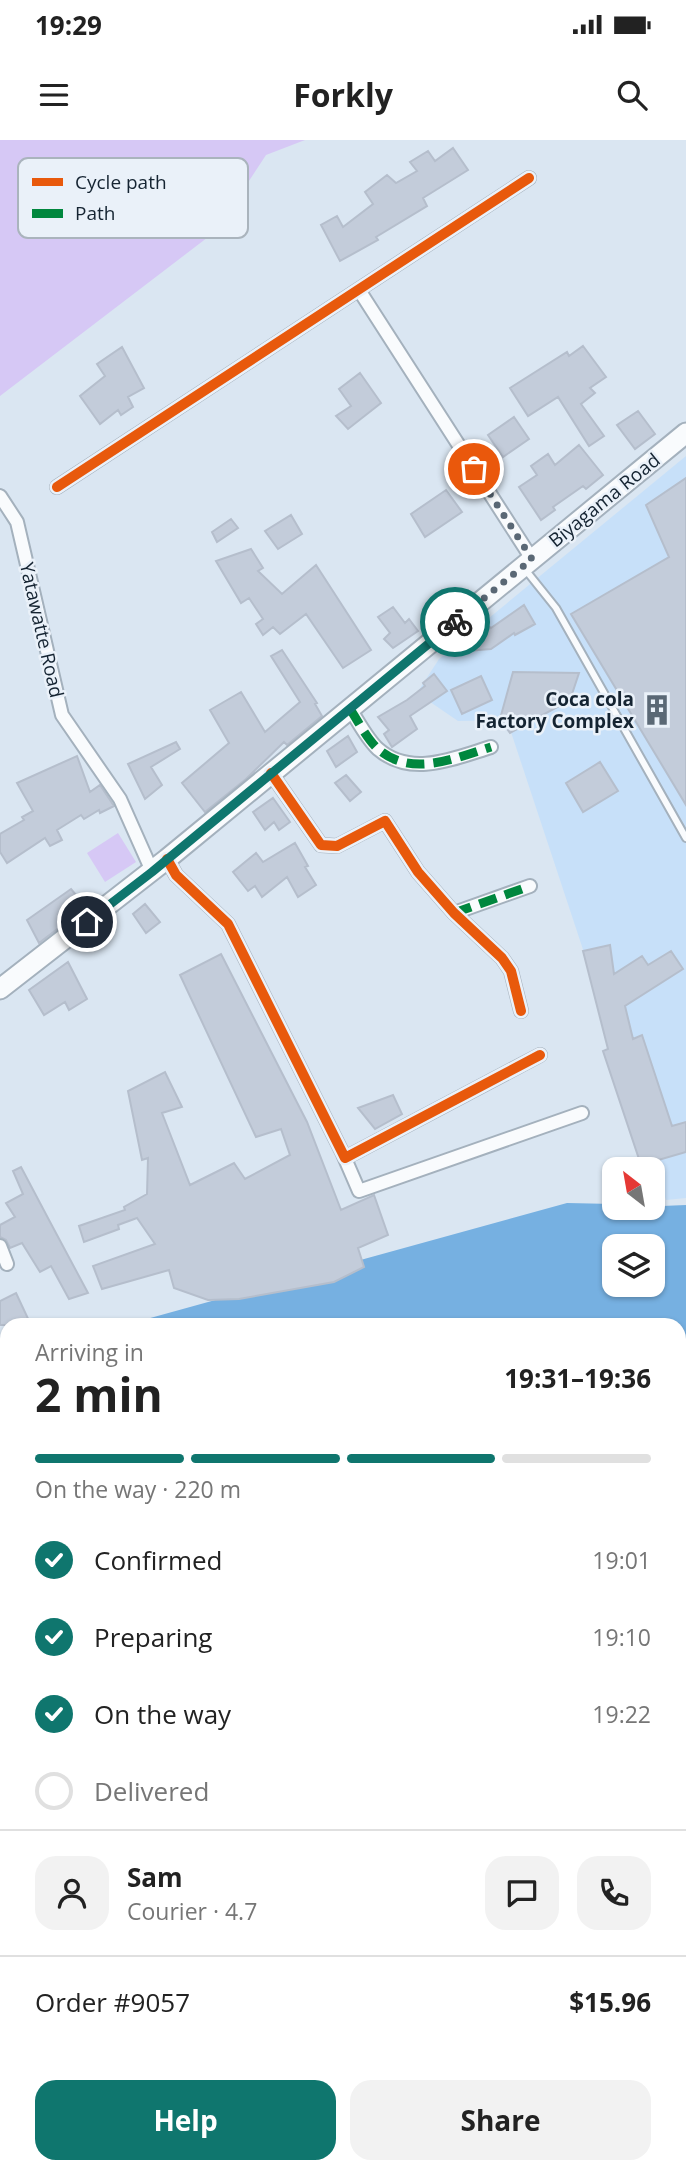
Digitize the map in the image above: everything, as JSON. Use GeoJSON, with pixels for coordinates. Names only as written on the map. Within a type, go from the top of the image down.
{"type":"FeatureCollection","features":[{"type":"Feature","properties":{"kind":"main road","name":"Biyagama Road"},"geometry":{"type":"LineString","coordinates":[[0,989],[159,865],[686,433]]}},
{"type":"Feature","properties":{"kind":"street"},"geometry":{"type":"LineString","coordinates":[[57,487],[530,178]]}},
{"type":"Feature","properties":{"kind":"street"},"geometry":{"type":"LineString","coordinates":[[359,290],[527,563]]}},
{"type":"Feature","properties":{"kind":"street","name":"Yatawatte Road"},"geometry":{"type":"LineString","coordinates":[[0,497],[16,522],[62,715],[120,799],[159,865],[176,875],[228,924],[344,1154],[359,1191],[582,1113]]}},
{"type":"Feature","properties":{"kind":"street"},"geometry":{"type":"LineString","coordinates":[[350,709],[377,748],[400,762],[431,765],[491,747]]}},
{"type":"Feature","properties":{"kind":"street"},"geometry":{"type":"LineString","coordinates":[[271,773],[321,845],[337,846],[385,821],[418,872],[454,913],[502,958],[510,971],[521,1011]]}},
{"type":"Feature","properties":{"kind":"street"},"geometry":{"type":"LineString","coordinates":[[454,913],[530,886]]}},
{"type":"Feature","properties":{"kind":"street"},"geometry":{"type":"LineString","coordinates":[[344,1154],[345,1158],[540,1055]]}},
{"type":"Feature","properties":{"kind":"street"},"geometry":{"type":"LineString","coordinates":[[0,1246],[7,1264]]}},
{"type":"Feature","properties":{"kind":"lane"},"geometry":{"type":"LineString","coordinates":[[527,563],[556,608],[686,838]]}},
{"type":"Feature","properties":{"kind":"shaded area"},"geometry":{"type":"Polygon","coordinates":[[[0,140],[305,140],[266,155],[248,182],[248,158],[18,158],[18,238],[207,238],[0,396],[0,140]]]}},
{"type":"Feature","properties":{"kind":"shaded area"},"geometry":{"type":"Polygon","coordinates":[[[686,456],[686,1198],[666,1200],[665,1157],[652,1157],[507,720],[458,721],[417,693],[439,659],[686,456]]]}},
{"type":"Feature","properties":{"kind":"shaded area"},"geometry":{"type":"Polygon","coordinates":[[[118,833],[136,862],[105,882],[87,853],[118,833]]]}},
{"type":"Feature","properties":{"kind":"water"},"geometry":{"type":"Polygon","coordinates":[[[567,1203],[602,1204],[602,1220],[665,1220],[665,1206],[686,1205],[686,1318],[150,1318],[567,1203]]]}},
{"type":"Feature","properties":{"kind":"building"},"geometry":{"type":"Polygon","coordinates":[[[453,148],[468,170],[423,198],[427,206],[376,237],[378,240],[340,261],[321,225],[337,216],[343,227],[373,204],[365,192],[387,175],[396,183],[417,171],[410,162],[428,151],[435,161],[453,148]]]}},
{"type":"Feature","properties":{"kind":"building"},"geometry":{"type":"Polygon","coordinates":[[[583,346],[606,377],[590,388],[595,393],[581,404],[604,436],[589,446],[558,397],[528,416],[510,388],[567,352],[569,356],[583,346]]]}},
{"type":"Feature","properties":{"kind":"building"},"geometry":{"type":"Polygon","coordinates":[[[122,347],[144,388],[128,397],[133,407],[121,415],[118,410],[100,424],[80,396],[105,376],[97,364],[122,347]]]}},
{"type":"Feature","properties":{"kind":"building"},"geometry":{"type":"Polygon","coordinates":[[[360,373],[381,403],[348,429],[336,416],[351,406],[339,389],[360,373]]]}},
{"type":"Feature","properties":{"kind":"building"},"geometry":{"type":"Polygon","coordinates":[[[638,411],[655,434],[635,449],[617,425],[638,411]]]}},
{"type":"Feature","properties":{"kind":"building"},"geometry":{"type":"Polygon","coordinates":[[[514,417],[529,439],[503,457],[488,435],[514,417]]]}},
{"type":"Feature","properties":{"kind":"building"},"geometry":{"type":"Polygon","coordinates":[[[579,445],[603,475],[586,489],[583,486],[553,507],[555,510],[541,520],[519,487],[537,475],[531,466],[548,454],[555,465],[579,445]]]}},
{"type":"Feature","properties":{"kind":"building","name":"Coca cola Factory Complex"},"geometry":{"type":"Polygon","coordinates":[[[686,478],[686,805],[571,614],[669,557],[646,505],[686,478]]]}},
{"type":"Feature","properties":{"kind":"building"},"geometry":{"type":"Polygon","coordinates":[[[446,490],[462,512],[425,537],[411,514],[446,490]]]}},
{"type":"Feature","properties":{"kind":"building"},"geometry":{"type":"Polygon","coordinates":[[[291,515],[302,534],[278,549],[265,531],[291,515]]]}},
{"type":"Feature","properties":{"kind":"building"},"geometry":{"type":"Polygon","coordinates":[[[231,519],[238,528],[217,542],[212,532],[231,519]]]}},
{"type":"Feature","properties":{"kind":"building"},"geometry":{"type":"Polygon","coordinates":[[[251,549],[263,568],[258,571],[282,594],[316,565],[371,650],[343,668],[306,614],[280,634],[273,627],[263,635],[256,624],[263,619],[249,598],[241,603],[216,561],[251,549]]]}},
{"type":"Feature","properties":{"kind":"building"},"geometry":{"type":"Polygon","coordinates":[[[524,605],[535,624],[515,635],[514,633],[491,649],[467,651],[458,639],[483,622],[491,628],[524,605]]]}},
{"type":"Feature","properties":{"kind":"building"},"geometry":{"type":"Polygon","coordinates":[[[393,607],[405,623],[409,619],[418,631],[393,648],[384,639],[390,633],[378,617],[393,607]]]}},
{"type":"Feature","properties":{"kind":"building"},"geometry":{"type":"Polygon","coordinates":[[[282,650],[317,703],[315,704],[322,716],[287,745],[284,742],[246,779],[205,812],[182,783],[229,743],[210,710],[241,692],[265,732],[300,702],[271,656],[282,650]]]}},
{"type":"Feature","properties":{"kind":"building"},"geometry":{"type":"Polygon","coordinates":[[[513,672],[579,673],[570,700],[510,733],[500,719],[513,672]]]}},
{"type":"Feature","properties":{"kind":"building"},"geometry":{"type":"Polygon","coordinates":[[[434,674],[447,691],[410,716],[417,729],[392,747],[384,734],[389,730],[378,717],[407,700],[425,686],[423,683],[434,674]]]}},
{"type":"Feature","properties":{"kind":"building"},"geometry":{"type":"Polygon","coordinates":[[[481,676],[492,700],[462,714],[451,690],[481,676]]]}},
{"type":"Feature","properties":{"kind":"building"},"geometry":{"type":"Polygon","coordinates":[[[348,736],[357,752],[336,767],[327,751],[348,736]]]}},
{"type":"Feature","properties":{"kind":"building"},"geometry":{"type":"Polygon","coordinates":[[[176,742],[180,749],[151,767],[162,785],[145,799],[128,764],[176,742]]]}},
{"type":"Feature","properties":{"kind":"building"},"geometry":{"type":"Polygon","coordinates":[[[77,756],[90,792],[100,785],[114,806],[100,813],[99,810],[84,819],[81,815],[57,830],[62,840],[50,846],[45,838],[7,863],[0,852],[0,834],[24,820],[22,817],[33,811],[17,783],[77,756]]]}},
{"type":"Feature","properties":{"kind":"building"},"geometry":{"type":"Polygon","coordinates":[[[600,762],[618,791],[583,812],[566,783],[600,762]]]}},
{"type":"Feature","properties":{"kind":"building"},"geometry":{"type":"Polygon","coordinates":[[[346,775],[361,792],[350,801],[335,783],[346,775]]]}},
{"type":"Feature","properties":{"kind":"building"},"geometry":{"type":"Polygon","coordinates":[[[273,798],[290,822],[279,830],[274,822],[265,830],[253,812],[273,798]]]}},
{"type":"Feature","properties":{"kind":"building"},"geometry":{"type":"Polygon","coordinates":[[[295,843],[316,885],[298,897],[287,877],[262,897],[255,886],[248,891],[233,872],[256,853],[263,862],[295,843]]]}},
{"type":"Feature","properties":{"kind":"building"},"geometry":{"type":"Polygon","coordinates":[[[71,889],[86,907],[39,943],[27,920],[71,889]]]}},
{"type":"Feature","properties":{"kind":"building"},"geometry":{"type":"Polygon","coordinates":[[[145,904],[160,922],[146,933],[133,914],[145,904]]]}},
{"type":"Feature","properties":{"kind":"building"},"geometry":{"type":"Polygon","coordinates":[[[610,945],[614,974],[642,956],[648,965],[671,951],[683,969],[625,1006],[633,1039],[642,1035],[672,1126],[686,1122],[686,1152],[665,1158],[638,1157],[603,1051],[608,1049],[583,951],[610,945]]]}},
{"type":"Feature","properties":{"kind":"building"},"geometry":{"type":"Polygon","coordinates":[[[221,954],[307,1122],[341,1210],[374,1195],[388,1235],[358,1248],[364,1267],[334,1282],[239,1299],[208,1300],[174,1288],[169,1270],[102,1289],[93,1266],[155,1244],[137,1218],[118,1225],[119,1229],[84,1242],[79,1226],[125,1210],[124,1207],[147,1194],[148,1158],[142,1160],[128,1091],[165,1072],[182,1107],[162,1113],[190,1185],[234,1163],[245,1179],[290,1155],[281,1129],[256,1137],[180,975],[221,954]]]}},
{"type":"Feature","properties":{"kind":"building"},"geometry":{"type":"Polygon","coordinates":[[[68,962],[87,999],[69,1010],[65,1002],[44,1015],[29,990],[68,962]]]}},
{"type":"Feature","properties":{"kind":"building"},"geometry":{"type":"Polygon","coordinates":[[[393,1095],[402,1114],[375,1129],[358,1108],[393,1095]]]}},
{"type":"Feature","properties":{"kind":"building"},"geometry":{"type":"Polygon","coordinates":[[[21,1167],[88,1293],[69,1299],[51,1266],[40,1272],[22,1243],[10,1248],[6,1240],[0,1237],[0,1225],[15,1217],[6,1203],[23,1194],[13,1171],[21,1167]]]}},
{"type":"Feature","properties":{"kind":"building"},"geometry":{"type":"Polygon","coordinates":[[[16,1293],[28,1318],[0,1318],[0,1301],[16,1293]]]}},
{"type":"Feature","properties":{"kind":"marked path"},"geometry":{"type":"LineString","coordinates":[[350,709],[378,749],[391,758],[405,762],[433,763],[491,747]]}},
{"type":"Feature","properties":{"kind":"marked path"},"geometry":{"type":"LineString","coordinates":[[454,913],[530,886]]}},
{"type":"Feature","properties":{"kind":"cycle path"},"geometry":{"type":"LineString","coordinates":[[57,487],[529,178]]}},
{"type":"Feature","properties":{"kind":"cycle path"},"geometry":{"type":"LineString","coordinates":[[271,773],[321,845],[337,846],[385,821],[418,872],[454,913],[502,958],[511,971],[521,1011]]}},
{"type":"Feature","properties":{"kind":"cycle path"},"geometry":{"type":"LineString","coordinates":[[167,859],[176,875],[228,924],[345,1158],[540,1055]]}},
{"type":"Feature","properties":{"kind":"way so far"},"geometry":{"type":"LineString","coordinates":[[455,622],[532,559],[474,469]]}},
{"type":"Feature","properties":{"kind":"place","name":"Coca cola Factory Complex"},"geometry":{"type":"Point","coordinates":[657,710]}},
{"type":"Feature","properties":{"kind":"route"},"geometry":{"type":"LineString","coordinates":[[87,922],[152,872],[455,622]]}}]}
